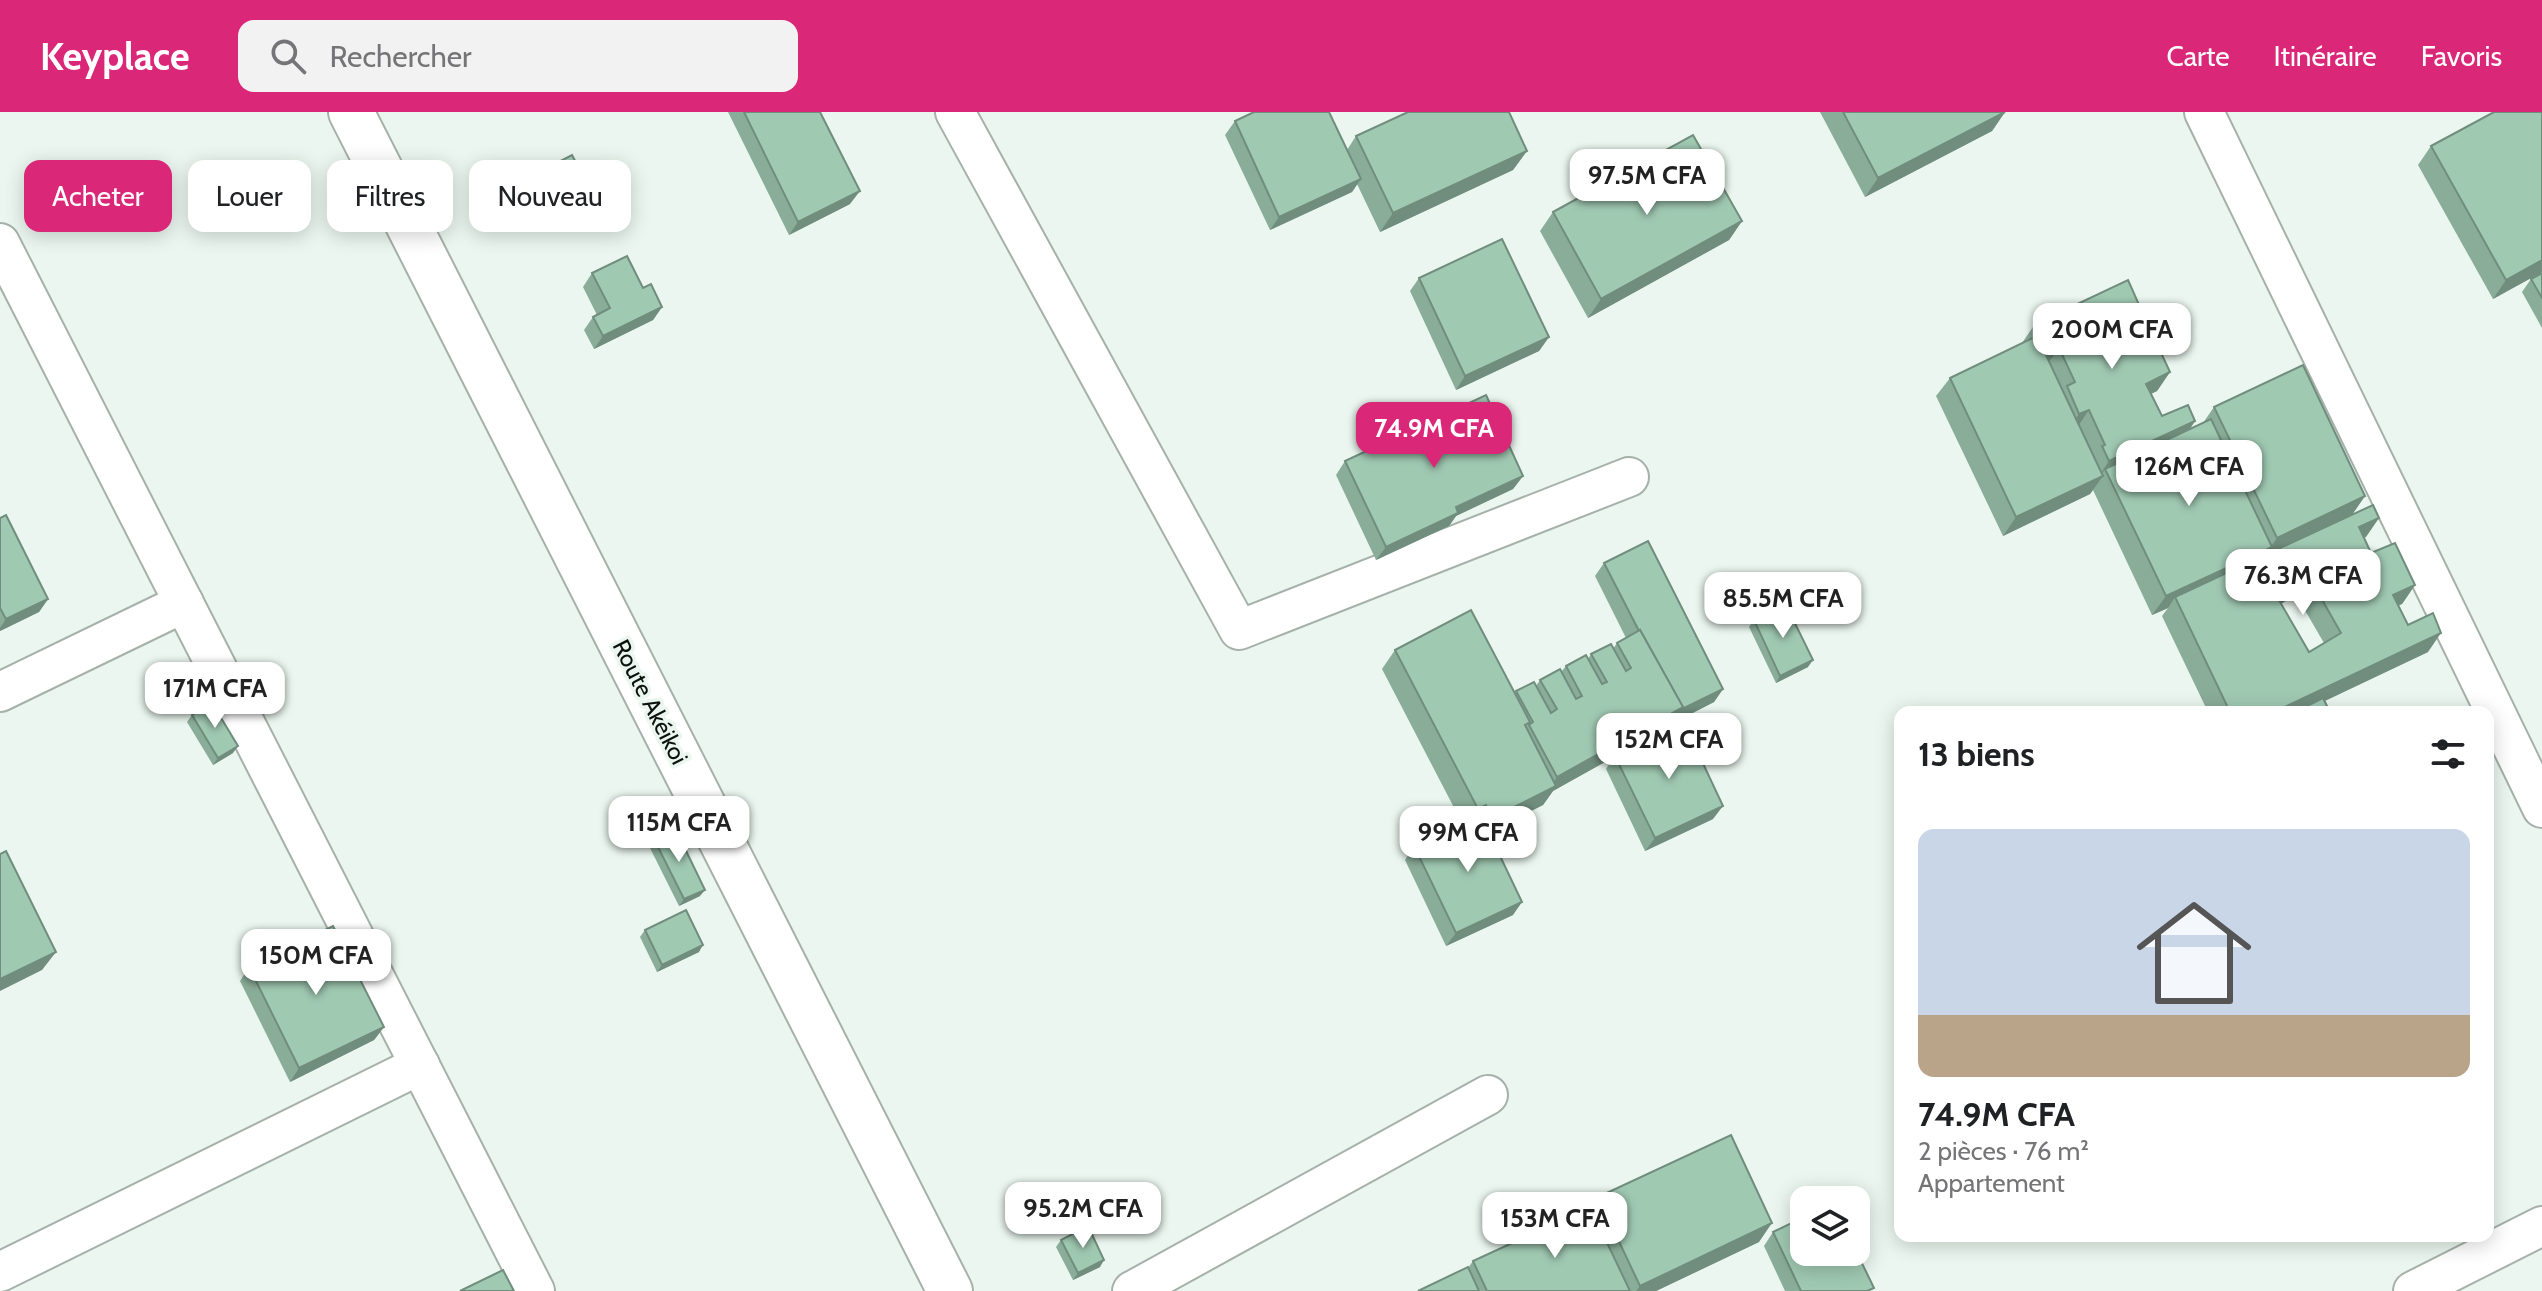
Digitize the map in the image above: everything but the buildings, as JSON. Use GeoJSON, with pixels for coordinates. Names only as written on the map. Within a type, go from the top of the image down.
{"type":"FeatureCollection","features":[{"type":"Feature","properties":{"kind":"street","name":"Route Akéikoi"},"geometry":{"type":"LineString","coordinates":[[351,112],[950,1291]]}},
{"type":"Feature","properties":{"kind":"street"},"geometry":{"type":"LineString","coordinates":[[955,112],[1239,630],[1629,477]]}},
{"type":"Feature","properties":{"kind":"street"},"geometry":{"type":"LineString","coordinates":[[2204,112],[2492,706]]}},
{"type":"Feature","properties":{"kind":"street"},"geometry":{"type":"LineString","coordinates":[[0,243],[535,1291]]}},
{"type":"Feature","properties":{"kind":"street"},"geometry":{"type":"LineString","coordinates":[[0,692],[184,603]]}},
{"type":"Feature","properties":{"kind":"street"},"geometry":{"type":"LineString","coordinates":[[2494,709],[2542,808]]}},
{"type":"Feature","properties":{"kind":"street"},"geometry":{"type":"LineString","coordinates":[[0,1272],[420,1065]]}},
{"type":"Feature","properties":{"kind":"street"},"geometry":{"type":"LineString","coordinates":[[1132,1291],[1488,1095]]}},
{"type":"Feature","properties":{"kind":"street"},"geometry":{"type":"LineString","coordinates":[[2413,1291],[2542,1226]]}}]}
